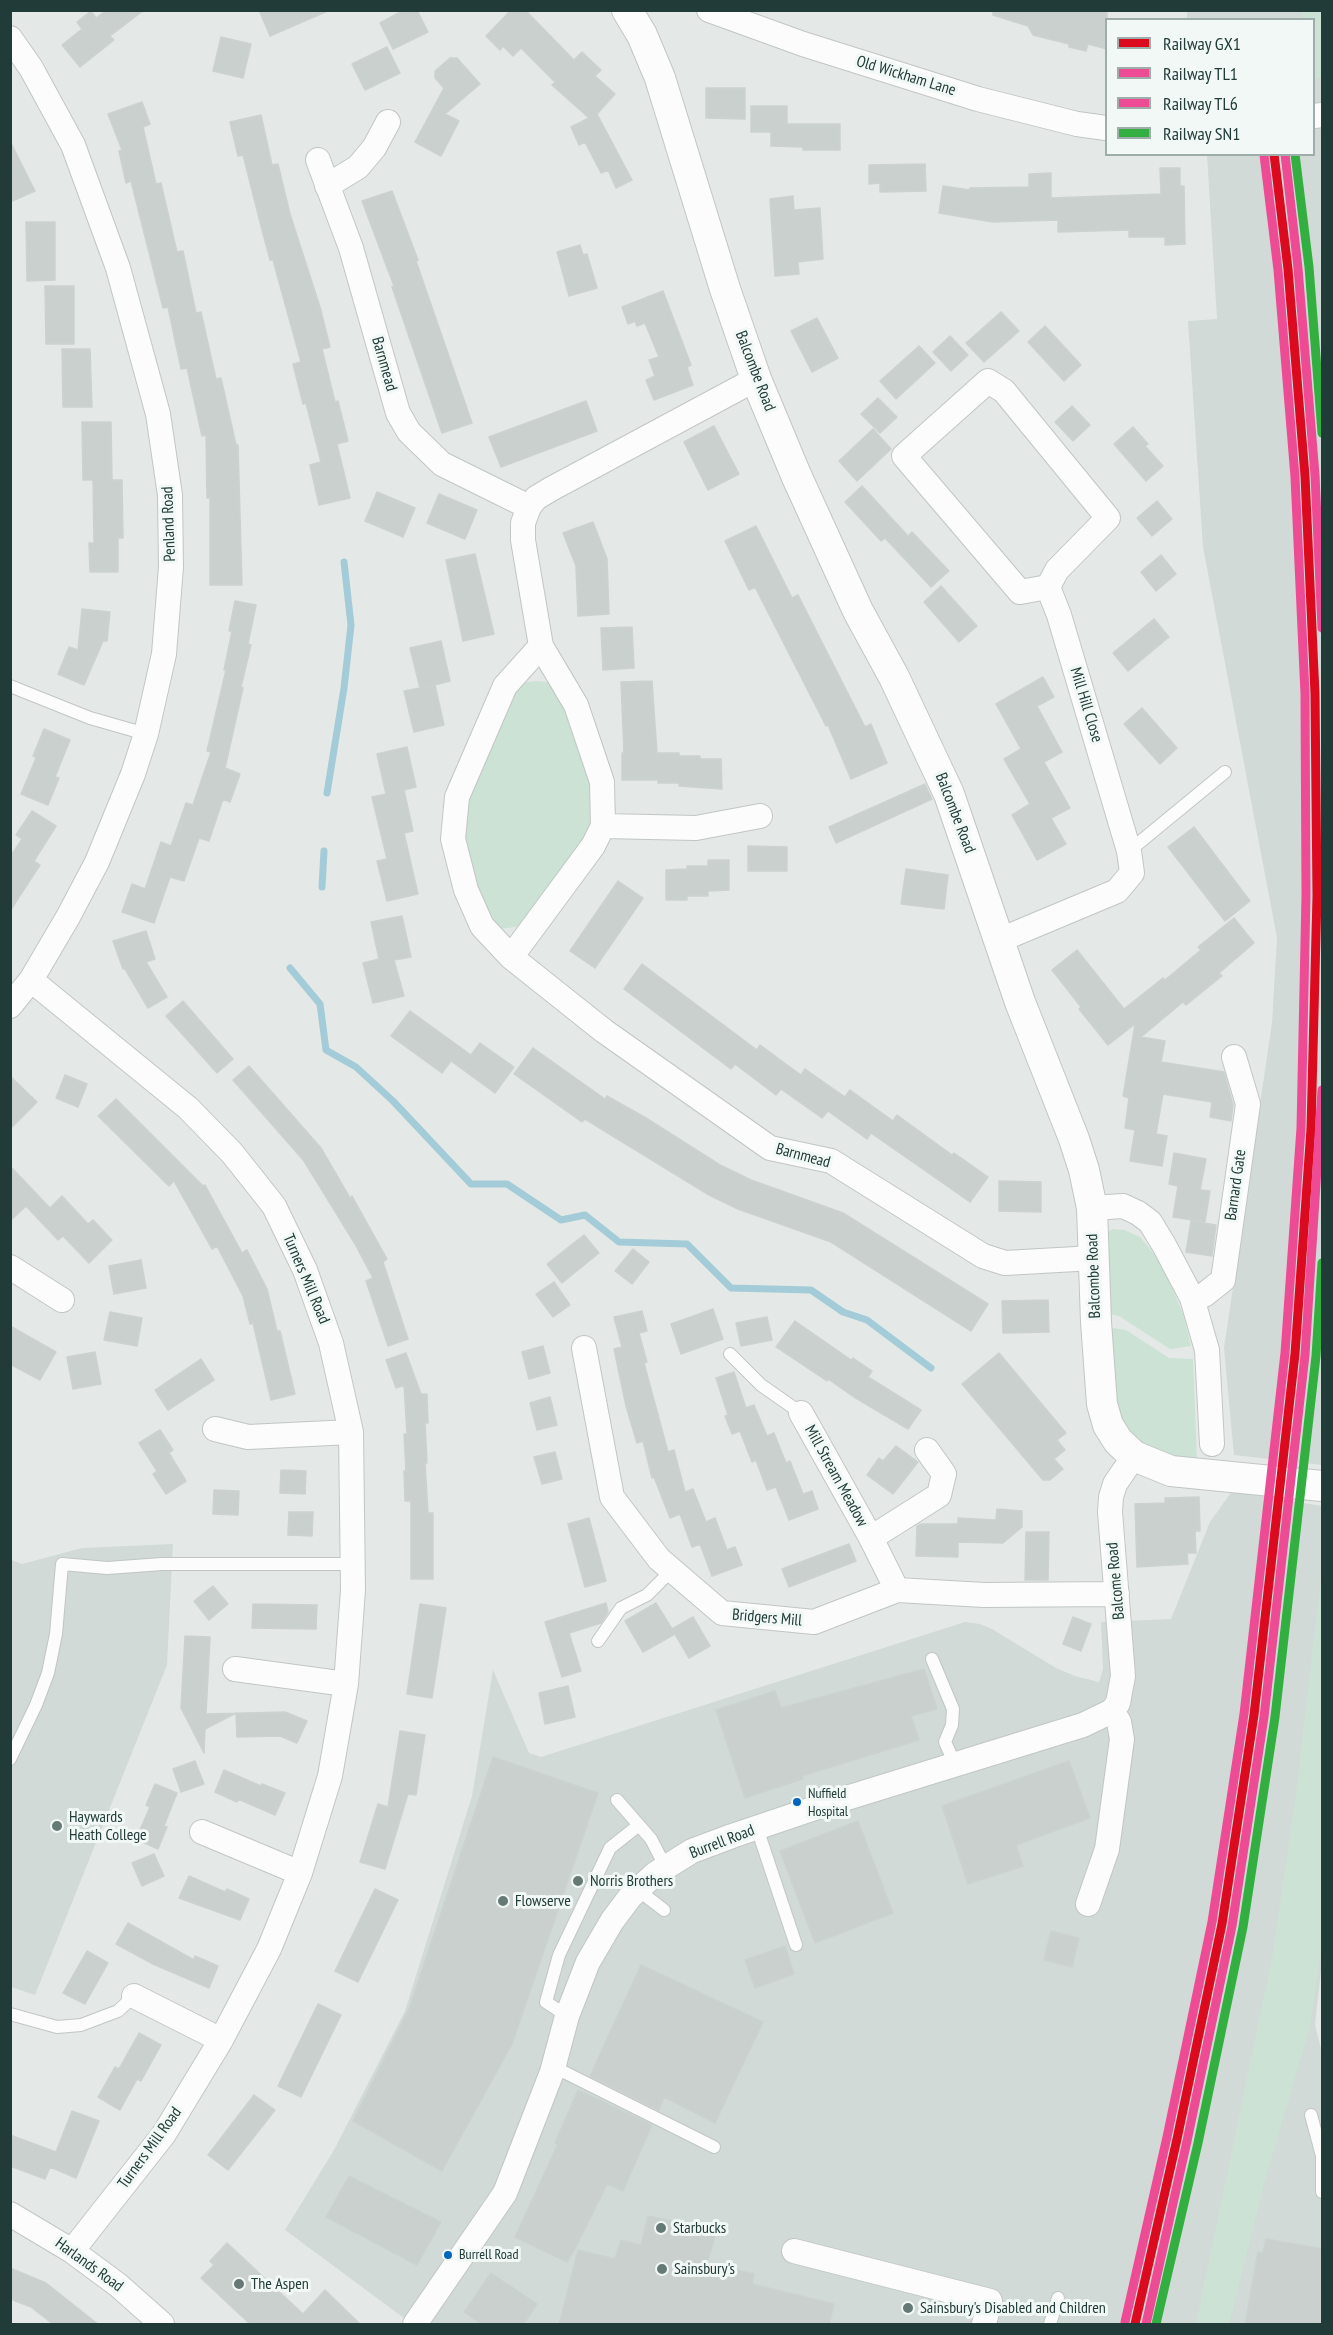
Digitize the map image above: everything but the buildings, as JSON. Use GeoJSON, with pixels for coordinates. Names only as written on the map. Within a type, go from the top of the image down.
{"type":"FeatureCollection","features":[{"type":"Feature","properties":{"kind":"street","name":"Balcombe Road"},"geometry":{"type":"LineString","coordinates":[[627,10],[642,35],[660,78],[725,289],[756,379],[796,475],[858,611],[894,677],[949,794],[1020,1002],[1074,1139],[1084,1170],[1092,1208],[1102,1404],[1108,1425],[1118,1441],[1134,1456],[1171,1471],[1323,1486]]}},
{"type":"Feature","properties":{"kind":"street","name":"Old Wickham Lane"},"geometry":{"type":"LineString","coordinates":[[709,10],[889,72],[1066,121],[1105,128]]}},
{"type":"Feature","properties":{"kind":"street","name":"Penland Road"},"geometry":{"type":"LineString","coordinates":[[10,38],[31,68],[73,145],[118,268],[158,414],[170,495],[171,567],[164,654],[146,734],[133,774],[97,862],[68,917],[31,980],[10,1006]]}},
{"type":"Feature","properties":{"kind":"street"},"geometry":{"type":"LineString","coordinates":[[327,186],[358,167],[374,148],[388,122]]}},
{"type":"Feature","properties":{"kind":"street","name":"Barnmead"},"geometry":{"type":"LineString","coordinates":[[318,160],[351,248],[398,413],[409,432],[442,464],[529,507]]}},
{"type":"Feature","properties":{"kind":"street"},"geometry":{"type":"LineString","coordinates":[[511,957],[593,846],[603,826],[602,782],[576,705],[541,646],[523,540],[523,523],[529,507],[536,498],[551,489],[756,379]]}},
{"type":"Feature","properties":{"kind":"street"},"geometry":{"type":"LineString","coordinates":[[988,381],[1004,391],[1108,518],[1057,570],[1048,587],[1020,592],[904,456],[988,381]]}},
{"type":"Feature","properties":{"kind":"street","name":"Mill Hill Close"},"geometry":{"type":"LineString","coordinates":[[1000,940],[1117,891],[1132,873],[1129,851],[1059,615],[1048,587]]}},
{"type":"Feature","properties":{"kind":"street","name":"Barnmead"},"geometry":{"type":"LineString","coordinates":[[541,646],[506,686],[457,797],[453,838],[466,890],[482,926],[511,957],[604,1031],[770,1148],[831,1161],[983,1256],[1005,1263],[1094,1258]]}},
{"type":"Feature","properties":{"kind":"street"},"geometry":{"type":"LineString","coordinates":[[603,826],[696,828],[760,816]]}},
{"type":"Feature","properties":{"kind":"street","name":"Turners Mill Road"},"geometry":{"type":"LineString","coordinates":[[31,980],[188,1108],[232,1153],[274,1206],[305,1269],[331,1342],[351,1432],[353,1564],[346,1684],[330,1776],[300,1873],[269,1949],[221,2040],[164,2134],[72,2251]]}},
{"type":"Feature","properties":{"kind":"street","name":"Barnard Gate"},"geometry":{"type":"LineString","coordinates":[[1192,1298],[1204,1295],[1223,1280],[1248,1104],[1234,1057]]}},
{"type":"Feature","properties":{"kind":"street"},"geometry":{"type":"LineString","coordinates":[[1092,1208],[1123,1206],[1150,1222],[1192,1298],[1207,1350],[1212,1444]]}},
{"type":"Feature","properties":{"kind":"street"},"geometry":{"type":"LineString","coordinates":[[10,1267],[62,1300]]}},
{"type":"Feature","properties":{"kind":"street","name":"Bridgers Mill"},"geometry":{"type":"LineString","coordinates":[[584,1348],[612,1497],[659,1559],[722,1613],[814,1622],[897,1590],[984,1595],[1117,1594]]}},
{"type":"Feature","properties":{"kind":"street","name":"Mill Stream Meadow"},"geometry":{"type":"LineString","coordinates":[[801,1413],[871,1538],[897,1590]]}},
{"type":"Feature","properties":{"kind":"street"},"geometry":{"type":"LineString","coordinates":[[214,1429],[248,1437],[351,1432]]}},
{"type":"Feature","properties":{"kind":"street","name":"Mill Stream Meadow"},"geometry":{"type":"LineString","coordinates":[[871,1538],[939,1495],[944,1474],[927,1450]]}},
{"type":"Feature","properties":{"kind":"street","name":"Balcome Road"},"geometry":{"type":"LineString","coordinates":[[1112,1711],[1118,1703],[1123,1676],[1110,1512],[1111,1497],[1115,1484],[1134,1456]]}},
{"type":"Feature","properties":{"kind":"street"},"geometry":{"type":"LineString","coordinates":[[234,1669],[346,1684]]}},
{"type":"Feature","properties":{"kind":"street"},"geometry":{"type":"LineString","coordinates":[[1088,1904],[1107,1849],[1122,1739],[1119,1722],[1112,1711]]}},
{"type":"Feature","properties":{"kind":"street","name":"Burrell Road"},"geometry":{"type":"LineString","coordinates":[[415,2325],[446,2283],[505,2193],[554,2067],[567,2016],[588,1962],[612,1921],[655,1874],[693,1851],[757,1828],[1083,1725],[1112,1711]]}},
{"type":"Feature","properties":{"kind":"street"},"geometry":{"type":"LineString","coordinates":[[202,1832],[300,1873]]}},
{"type":"Feature","properties":{"kind":"street"},"geometry":{"type":"LineString","coordinates":[[134,1996],[221,2040]]}},
{"type":"Feature","properties":{"kind":"street","name":"Harlands Road"},"geometry":{"type":"LineString","coordinates":[[10,2214],[72,2251],[118,2285],[162,2325]]}},
{"type":"Feature","properties":{"kind":"street"},"geometry":{"type":"LineString","coordinates":[[794,2251],[990,2301],[984,2325]]}},
{"type":"Feature","properties":{"kind":"lane"},"geometry":{"type":"LineString","coordinates":[[10,686],[90,718],[146,734]]}},
{"type":"Feature","properties":{"kind":"lane"},"geometry":{"type":"LineString","coordinates":[[1129,851],[1225,772]]}},
{"type":"Feature","properties":{"kind":"lane"},"geometry":{"type":"LineString","coordinates":[[730,1354],[756,1380],[801,1413]]}},
{"type":"Feature","properties":{"kind":"lane"},"geometry":{"type":"LineString","coordinates":[[10,1759],[36,1705],[48,1673],[56,1634],[62,1564],[106,1568],[162,1564],[353,1564]]}},
{"type":"Feature","properties":{"kind":"lane"},"geometry":{"type":"LineString","coordinates":[[598,1641],[621,1608],[647,1595],[672,1570]]}},
{"type":"Feature","properties":{"kind":"lane"},"geometry":{"type":"LineString","coordinates":[[932,1659],[953,1709],[952,1725],[945,1742],[955,1764]]}},
{"type":"Feature","properties":{"kind":"lane"},"geometry":{"type":"LineString","coordinates":[[617,1800],[651,1839],[666,1868]]}},
{"type":"Feature","properties":{"kind":"lane"},"geometry":{"type":"LineString","coordinates":[[567,2016],[546,2002],[559,1955],[610,1848],[639,1825]]}},
{"type":"Feature","properties":{"kind":"lane"},"geometry":{"type":"LineString","coordinates":[[757,1828],[796,1946]]}},
{"type":"Feature","properties":{"kind":"lane"},"geometry":{"type":"LineString","coordinates":[[638,1890],[664,1910]]}},
{"type":"Feature","properties":{"kind":"lane"},"geometry":{"type":"LineString","coordinates":[[10,2014],[57,2027],[81,2025],[118,2011],[134,1996]]}},
{"type":"Feature","properties":{"kind":"lane"},"geometry":{"type":"LineString","coordinates":[[554,2067],[714,2146]]}},
{"type":"Feature","properties":{"kind":"lane"},"geometry":{"type":"LineString","coordinates":[[1311,2115],[1323,2156],[1323,2192]]}},
{"type":"Feature","properties":{"kind":"lane"},"geometry":{"type":"LineString","coordinates":[[1050,2325],[1058,2298]]}},
{"type":"Feature","properties":{"kind":"shaded area"},"geometry":{"type":"Polygon","coordinates":[[[1187,11],[1322,11],[1322,1465],[1234,1455],[1224,1348],[1272,1023],[1277,938],[1203,547],[1188,321],[1217,319],[1207,156],[1315,156],[1315,18],[1187,18],[1187,11]]]}},
{"type":"Feature","properties":{"kind":"shaded area","name":"Burrell Road"},"geometry":{"type":"Polygon","coordinates":[[[1232,1491],[1322,1506],[1322,1962],[1315,2025],[1322,2053],[1322,2324],[412,2324],[285,2230],[334,2150],[405,2011],[472,1796],[493,1670],[529,1753],[541,1757],[965,1622],[980,1624],[992,1629],[1056,1668],[1099,1682],[1103,1669],[1101,1622],[1171,1619],[1210,1522],[1232,1491]]]}},
{"type":"Feature","properties":{"kind":"shaded area","name":"Haywards Heath College"},"geometry":{"type":"Polygon","coordinates":[[[173,1544],[167,1665],[35,1995],[11,1987],[11,1560],[22,1564],[82,1548],[173,1544]]]}},
{"type":"Feature","properties":{"kind":"green space"},"geometry":{"type":"Polygon","coordinates":[[[1302,11],[1322,11],[1322,78],[1315,79],[1315,18],[1303,18],[1302,11]]]}},
{"type":"Feature","properties":{"kind":"green space"},"geometry":{"type":"Polygon","coordinates":[[[547,682],[559,693],[592,785],[592,826],[584,842],[523,926],[500,929],[487,921],[462,848],[467,798],[508,695],[521,683],[547,682]]]}},
{"type":"Feature","properties":{"kind":"green space"},"geometry":{"type":"Polygon","coordinates":[[[1113,1229],[1124,1230],[1140,1237],[1155,1255],[1183,1314],[1191,1346],[1170,1349],[1119,1316],[1106,1313],[1107,1232],[1113,1229]]]}},
{"type":"Feature","properties":{"kind":"green space"},"geometry":{"type":"Polygon","coordinates":[[[1106,1327],[1126,1330],[1169,1358],[1193,1359],[1197,1463],[1148,1449],[1127,1432],[1117,1414],[1106,1327]]]}},
{"type":"Feature","properties":{"kind":"green space"},"geometry":{"type":"Polygon","coordinates":[[[1322,1569],[1322,1945],[1310,2027],[1264,2184],[1229,2324],[1196,2324],[1273,1953],[1296,1793],[1322,1569]]]}},
{"type":"Feature","properties":{"kind":"waterway"},"geometry":{"type":"LineString","coordinates":[[327,793],[344,688],[351,625],[344,562]]}},
{"type":"Feature","properties":{"kind":"waterway"},"geometry":{"type":"LineString","coordinates":[[322,887],[324,851]]}},
{"type":"Feature","properties":{"kind":"waterway"},"geometry":{"type":"LineString","coordinates":[[290,968],[320,1004],[326,1050],[356,1067],[393,1101],[471,1184],[507,1184],[561,1220],[585,1215],[619,1242],[687,1244],[731,1288],[811,1290],[843,1312],[867,1320],[931,1368]]}},
{"type":"Feature","properties":{"kind":"rail line","name":"TL6"},"geometry":{"type":"LineString","coordinates":[[1125,2322],[1212,1922],[1244,1714],[1285,1353],[1301,1128],[1306,896],[1305,694],[1295,477],[1278,270],[1264,156]]}},
{"type":"Feature","properties":{"kind":"rail line","name":"GX1"},"geometry":{"type":"LineString","coordinates":[[1135,2324],[1222,1924],[1254,1715],[1295,1354],[1311,1129],[1317,896],[1315,694],[1305,476],[1288,269],[1274,156]]}},
{"type":"Feature","properties":{"kind":"rail line","name":"TL1"},"geometry":{"type":"LineString","coordinates":[[1285,156],[1298,268],[1315,475],[1322,628]]}},
{"type":"Feature","properties":{"kind":"rail line","name":"SN1"},"geometry":{"type":"LineString","coordinates":[[1295,156],[1309,267],[1322,433]]}},
{"type":"Feature","properties":{"kind":"rail line","name":"TL1"},"geometry":{"type":"LineString","coordinates":[[1146,2324],[1232,1926],[1264,1717],[1305,1355],[1322,1090]]}},
{"type":"Feature","properties":{"kind":"rail line","name":"SN1"},"geometry":{"type":"LineString","coordinates":[[1156,2324],[1198,2143],[1243,1927],[1275,1717],[1316,1356],[1322,1263]]}},
{"type":"Feature","properties":{"kind":"place","name":"Nuffield Hospital"},"geometry":{"type":"Point","coordinates":[797,1802]}},
{"type":"Feature","properties":{"kind":"place","name":"Haywards Heath College"},"geometry":{"type":"Point","coordinates":[57,1826]}},
{"type":"Feature","properties":{"kind":"place","name":"Norris Brothers"},"geometry":{"type":"Point","coordinates":[578,1881]}},
{"type":"Feature","properties":{"kind":"place","name":"Flowserve"},"geometry":{"type":"Point","coordinates":[503,1901]}},
{"type":"Feature","properties":{"kind":"place","name":"Starbucks"},"geometry":{"type":"Point","coordinates":[661,2228]}},
{"type":"Feature","properties":{"kind":"place","name":"Burrell Road"},"geometry":{"type":"Point","coordinates":[448,2255]}},
{"type":"Feature","properties":{"kind":"place","name":"Sainsbury's"},"geometry":{"type":"Point","coordinates":[662,2269]}},
{"type":"Feature","properties":{"kind":"place","name":"The Aspen"},"geometry":{"type":"Point","coordinates":[239,2284]}},
{"type":"Feature","properties":{"kind":"place","name":"Sainsbury's Disabled and Children"},"geometry":{"type":"Point","coordinates":[908,2308]}}]}
